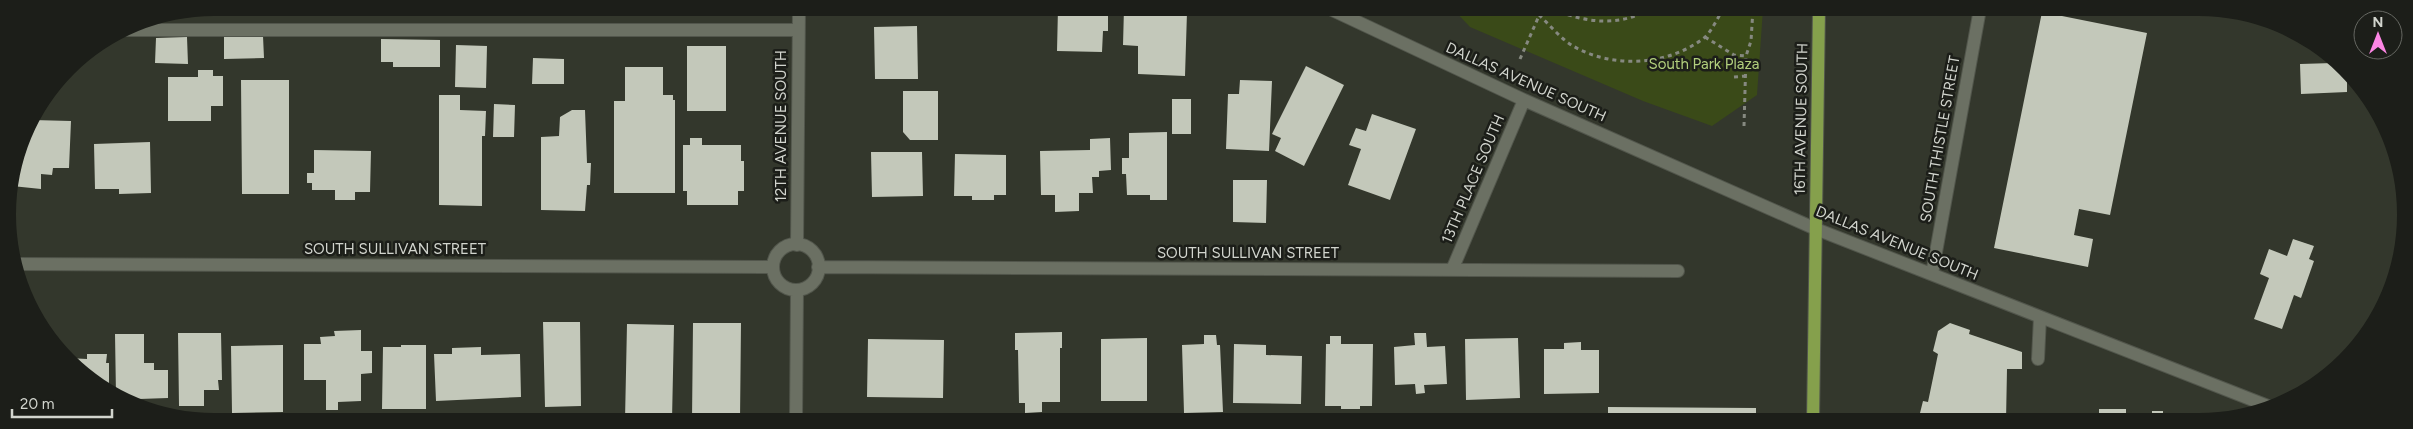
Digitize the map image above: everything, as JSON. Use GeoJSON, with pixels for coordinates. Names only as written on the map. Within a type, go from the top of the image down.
{"type":"FeatureCollection","features":[{"type":"Feature","properties":{"kind":"main road","name":"16TH AVENUE SOUTH"},"geometry":{"type":"LineString","coordinates":[[1813,413],[1816,84],[1819,16]]}},
{"type":"Feature","properties":{"kind":"street","name":"12TH AVENUE SOUTH"},"geometry":{"type":"LineString","coordinates":[[797,245],[799,16]]}},
{"type":"Feature","properties":{"kind":"street","name":"DALLAS AVENUE SOUTH"},"geometry":{"type":"LineString","coordinates":[[1345,16],[1524,100],[1816,229],[2260,403]]}},
{"type":"Feature","properties":{"kind":"street","name":"SOUTH THISTLE STREET"},"geometry":{"type":"LineString","coordinates":[[1932,274],[1979,16]]}},
{"type":"Feature","properties":{"kind":"street"},"geometry":{"type":"LineString","coordinates":[[142,30],[798,30]]}},
{"type":"Feature","properties":{"kind":"street","name":"13TH PLACE SOUTH"},"geometry":{"type":"LineString","coordinates":[[1452,270],[1524,100]]}},
{"type":"Feature","properties":{"kind":"street"},"geometry":{"type":"LineString","coordinates":[[797,245],[809,249],[814,254],[818,267],[812,284],[797,290],[779,284],[773,267],[780,251],[797,245]]}},
{"type":"Feature","properties":{"kind":"street","name":"SOUTH SULLIVAN STREET"},"geometry":{"type":"LineString","coordinates":[[23,264],[773,267]]}},
{"type":"Feature","properties":{"kind":"street","name":"SOUTH SULLIVAN STREET"},"geometry":{"type":"LineString","coordinates":[[818,267],[1678,272]]}},
{"type":"Feature","properties":{"kind":"street"},"geometry":{"type":"LineString","coordinates":[[796,413],[797,290]]}},
{"type":"Feature","properties":{"kind":"street"},"geometry":{"type":"LineString","coordinates":[[2038,359],[2040,316]]}},
{"type":"Feature","properties":{"kind":"path"},"geometry":{"type":"LineString","coordinates":[[1520,59],[1539,16]]}},
{"type":"Feature","properties":{"kind":"path"},"geometry":{"type":"LineString","coordinates":[[1540,16],[1572,46],[1604,60],[1642,62],[1677,53],[1705,37],[1718,16]]}},
{"type":"Feature","properties":{"kind":"path"},"geometry":{"type":"LineString","coordinates":[[1568,16],[1598,22],[1638,16]]}},
{"type":"Feature","properties":{"kind":"path"},"geometry":{"type":"LineString","coordinates":[[1744,126],[1746,56],[1751,41],[1753,16]]}},
{"type":"Feature","properties":{"kind":"path"},"geometry":{"type":"LineString","coordinates":[[1705,37],[1734,55],[1746,56]]}},
{"type":"Feature","properties":{"kind":"path"},"geometry":{"type":"LineString","coordinates":[[1734,77],[1745,76]]}},
{"type":"Feature","properties":{"kind":"green space","name":"South Park Plaza"},"geometry":{"type":"Polygon","coordinates":[[[1460,16],[1763,16],[1757,95],[1712,126],[1643,101],[1470,27],[1460,16]]]}},
{"type":"Feature","properties":{"kind":"building"},"geometry":{"type":"Polygon","coordinates":[[[1058,16],[1108,16],[1108,31],[1103,31],[1102,52],[1057,51],[1058,16]]]}},
{"type":"Feature","properties":{"kind":"building"},"geometry":{"type":"Polygon","coordinates":[[[1124,16],[1187,16],[1185,76],[1138,74],[1138,46],[1123,45],[1124,16]]]}},
{"type":"Feature","properties":{"kind":"building"},"geometry":{"type":"Polygon","coordinates":[[[2041,16],[2062,16],[2147,33],[2110,215],[2079,209],[2074,235],[2093,239],[2088,267],[1994,248],[2041,16]]]}},
{"type":"Feature","properties":{"kind":"building"},"geometry":{"type":"Polygon","coordinates":[[[917,26],[918,79],[875,79],[874,27],[917,26]]]}},
{"type":"Feature","properties":{"kind":"building"},"geometry":{"type":"Polygon","coordinates":[[[263,36],[264,58],[224,59],[224,37],[263,36]]]}},
{"type":"Feature","properties":{"kind":"building"},"geometry":{"type":"Polygon","coordinates":[[[187,37],[188,64],[155,63],[156,38],[187,37]]]}},
{"type":"Feature","properties":{"kind":"building"},"geometry":{"type":"Polygon","coordinates":[[[381,39],[440,40],[440,67],[393,67],[393,62],[381,62],[381,39]]]}},
{"type":"Feature","properties":{"kind":"building"},"geometry":{"type":"Polygon","coordinates":[[[456,45],[487,46],[486,88],[455,87],[456,45]]]}},
{"type":"Feature","properties":{"kind":"building"},"geometry":{"type":"Polygon","coordinates":[[[687,46],[726,46],[726,111],[687,111],[687,46]]]}},
{"type":"Feature","properties":{"kind":"building"},"geometry":{"type":"Polygon","coordinates":[[[533,58],[564,59],[564,84],[532,84],[533,58]]]}},
{"type":"Feature","properties":{"kind":"building"},"geometry":{"type":"Polygon","coordinates":[[[2327,63],[2347,83],[2347,92],[2301,94],[2300,64],[2327,63]]]}},
{"type":"Feature","properties":{"kind":"building"},"geometry":{"type":"Polygon","coordinates":[[[1306,66],[1344,85],[1304,166],[1275,151],[1281,138],[1272,134],[1306,66]]]}},
{"type":"Feature","properties":{"kind":"building"},"geometry":{"type":"Polygon","coordinates":[[[625,67],[663,67],[663,95],[673,95],[673,100],[675,100],[675,193],[614,193],[614,101],[625,101],[625,67]]]}},
{"type":"Feature","properties":{"kind":"building"},"geometry":{"type":"Polygon","coordinates":[[[198,70],[213,70],[213,76],[223,76],[223,106],[211,106],[211,121],[168,121],[168,77],[198,77],[198,70]]]}},
{"type":"Feature","properties":{"kind":"building"},"geometry":{"type":"Polygon","coordinates":[[[241,80],[289,80],[289,194],[242,194],[241,80]]]}},
{"type":"Feature","properties":{"kind":"building"},"geometry":{"type":"Polygon","coordinates":[[[1240,80],[1272,81],[1269,151],[1226,149],[1228,94],[1239,94],[1240,80]]]}},
{"type":"Feature","properties":{"kind":"building"},"geometry":{"type":"Polygon","coordinates":[[[903,91],[938,91],[938,140],[910,140],[903,132],[903,91]]]}},
{"type":"Feature","properties":{"kind":"building"},"geometry":{"type":"Polygon","coordinates":[[[439,95],[460,95],[460,110],[486,111],[485,136],[482,136],[482,206],[439,205],[439,95]]]}},
{"type":"Feature","properties":{"kind":"building"},"geometry":{"type":"Polygon","coordinates":[[[1172,99],[1191,99],[1191,134],[1172,134],[1172,99]]]}},
{"type":"Feature","properties":{"kind":"building"},"geometry":{"type":"Polygon","coordinates":[[[494,104],[515,105],[514,137],[493,137],[494,104]]]}},
{"type":"Feature","properties":{"kind":"building"},"geometry":{"type":"Polygon","coordinates":[[[572,110],[585,110],[587,163],[591,163],[590,185],[587,185],[585,211],[541,210],[541,137],[559,136],[560,117],[572,110]]]}},
{"type":"Feature","properties":{"kind":"building"},"geometry":{"type":"Polygon","coordinates":[[[1372,114],[1416,129],[1390,200],[1348,185],[1361,149],[1349,145],[1356,128],[1366,131],[1372,114]]]}},
{"type":"Feature","properties":{"kind":"building"},"geometry":{"type":"Polygon","coordinates":[[[40,120],[71,121],[69,168],[53,168],[52,175],[41,174],[41,189],[18,187],[23,163],[31,139],[40,120]]]}},
{"type":"Feature","properties":{"kind":"building"},"geometry":{"type":"Polygon","coordinates":[[[1167,132],[1167,200],[1150,200],[1150,195],[1127,195],[1126,174],[1122,174],[1122,158],[1129,158],[1129,133],[1167,132]]]}},
{"type":"Feature","properties":{"kind":"building"},"geometry":{"type":"Polygon","coordinates":[[[690,138],[702,138],[702,145],[741,145],[741,161],[744,161],[744,191],[738,191],[738,205],[687,205],[687,191],[683,191],[683,145],[690,145],[690,138]]]}},
{"type":"Feature","properties":{"kind":"building"},"geometry":{"type":"Polygon","coordinates":[[[1110,138],[1111,170],[1099,171],[1099,177],[1092,177],[1093,193],[1079,193],[1079,211],[1055,212],[1055,195],[1041,195],[1040,151],[1090,150],[1090,139],[1110,138]]]}},
{"type":"Feature","properties":{"kind":"building"},"geometry":{"type":"Polygon","coordinates":[[[150,142],[151,193],[119,194],[119,189],[95,189],[94,144],[150,142]]]}},
{"type":"Feature","properties":{"kind":"building"},"geometry":{"type":"Polygon","coordinates":[[[314,150],[371,151],[370,192],[355,192],[355,200],[335,200],[335,190],[312,190],[312,183],[307,183],[307,173],[314,173],[314,150]]]}},
{"type":"Feature","properties":{"kind":"building"},"geometry":{"type":"Polygon","coordinates":[[[871,152],[922,152],[923,196],[872,197],[871,152]]]}},
{"type":"Feature","properties":{"kind":"building"},"geometry":{"type":"Polygon","coordinates":[[[955,154],[1006,155],[1006,195],[994,195],[994,200],[972,200],[972,196],[954,196],[955,154]]]}},
{"type":"Feature","properties":{"kind":"building"},"geometry":{"type":"Polygon","coordinates":[[[1233,180],[1267,180],[1266,223],[1233,222],[1233,180]]]}},
{"type":"Feature","properties":{"kind":"building"},"geometry":{"type":"Polygon","coordinates":[[[2293,239],[2314,246],[2309,259],[2314,261],[2301,298],[2294,295],[2282,329],[2254,319],[2269,278],[2260,274],[2269,249],[2287,256],[2293,239]]]}},
{"type":"Feature","properties":{"kind":"building"},"geometry":{"type":"Polygon","coordinates":[[[543,322],[580,322],[581,406],[545,407],[543,322]]]}},
{"type":"Feature","properties":{"kind":"building"},"geometry":{"type":"Polygon","coordinates":[[[693,323],[741,323],[740,413],[692,413],[693,323]]]}},
{"type":"Feature","properties":{"kind":"building"},"geometry":{"type":"Polygon","coordinates":[[[1950,323],[1970,330],[1969,334],[2022,352],[2022,369],[2007,369],[2006,413],[1920,413],[1923,401],[1928,402],[1938,354],[1933,351],[1938,331],[1950,323]]]}},
{"type":"Feature","properties":{"kind":"building"},"geometry":{"type":"Polygon","coordinates":[[[627,324],[674,325],[672,413],[625,413],[627,324]]]}},
{"type":"Feature","properties":{"kind":"building"},"geometry":{"type":"Polygon","coordinates":[[[361,330],[361,351],[372,351],[372,373],[361,374],[361,401],[338,402],[338,410],[326,410],[326,380],[304,380],[304,344],[321,344],[320,337],[335,336],[334,331],[361,330]]]}},
{"type":"Feature","properties":{"kind":"building"},"geometry":{"type":"Polygon","coordinates":[[[1062,332],[1062,348],[1060,348],[1060,402],[1042,402],[1042,412],[1025,413],[1025,403],[1019,403],[1018,350],[1015,350],[1015,333],[1062,332]]]}},
{"type":"Feature","properties":{"kind":"building"},"geometry":{"type":"Polygon","coordinates":[[[178,333],[221,333],[222,380],[218,380],[219,390],[204,390],[204,406],[179,406],[178,333]]]}},
{"type":"Feature","properties":{"kind":"building"},"geometry":{"type":"Polygon","coordinates":[[[1414,333],[1426,333],[1427,347],[1445,346],[1447,384],[1424,385],[1425,393],[1416,394],[1415,384],[1395,385],[1394,347],[1415,345],[1414,333]]]}},
{"type":"Feature","properties":{"kind":"building"},"geometry":{"type":"Polygon","coordinates":[[[115,334],[144,334],[144,363],[154,363],[154,370],[168,370],[168,398],[142,399],[116,386],[115,334]]]}},
{"type":"Feature","properties":{"kind":"building"},"geometry":{"type":"Polygon","coordinates":[[[1204,335],[1216,335],[1217,345],[1220,345],[1223,412],[1184,413],[1182,345],[1204,344],[1204,335]]]}},
{"type":"Feature","properties":{"kind":"building"},"geometry":{"type":"Polygon","coordinates":[[[1330,336],[1341,336],[1341,344],[1373,344],[1372,406],[1360,406],[1360,409],[1341,409],[1341,406],[1325,406],[1326,344],[1330,344],[1330,336]]]}},
{"type":"Feature","properties":{"kind":"building"},"geometry":{"type":"Polygon","coordinates":[[[1147,338],[1147,401],[1101,401],[1101,339],[1147,338]]]}},
{"type":"Feature","properties":{"kind":"building"},"geometry":{"type":"Polygon","coordinates":[[[1518,338],[1520,398],[1466,400],[1465,339],[1518,338]]]}},
{"type":"Feature","properties":{"kind":"building"},"geometry":{"type":"Polygon","coordinates":[[[868,339],[944,340],[943,398],[867,397],[868,339]]]}},
{"type":"Feature","properties":{"kind":"building"},"geometry":{"type":"Polygon","coordinates":[[[1581,342],[1581,350],[1599,350],[1599,393],[1544,394],[1544,349],[1564,349],[1564,343],[1581,342]]]}},
{"type":"Feature","properties":{"kind":"building"},"geometry":{"type":"Polygon","coordinates":[[[1234,344],[1266,345],[1266,355],[1302,356],[1301,404],[1233,403],[1234,344]]]}},
{"type":"Feature","properties":{"kind":"building"},"geometry":{"type":"Polygon","coordinates":[[[283,345],[283,412],[232,413],[231,346],[283,345]]]}},
{"type":"Feature","properties":{"kind":"building"},"geometry":{"type":"Polygon","coordinates":[[[401,345],[426,345],[426,409],[382,409],[383,347],[401,347],[401,345]]]}},
{"type":"Feature","properties":{"kind":"building"},"geometry":{"type":"Polygon","coordinates":[[[481,347],[481,355],[520,354],[521,397],[436,401],[434,354],[452,354],[452,348],[481,347]]]}},
{"type":"Feature","properties":{"kind":"building"},"geometry":{"type":"Polygon","coordinates":[[[87,354],[107,354],[106,363],[109,363],[109,382],[78,359],[87,359],[87,354]]]}},
{"type":"Feature","properties":{"kind":"building"},"geometry":{"type":"Polygon","coordinates":[[[1608,407],[1756,408],[1756,413],[1608,413],[1608,407]]]}},
{"type":"Feature","properties":{"kind":"building"},"geometry":{"type":"Polygon","coordinates":[[[2099,409],[2126,409],[2126,413],[2099,413],[2099,409]]]}},
{"type":"Feature","properties":{"kind":"building"},"geometry":{"type":"Polygon","coordinates":[[[2152,411],[2163,411],[2163,413],[2152,413],[2152,411]]]}}]}
